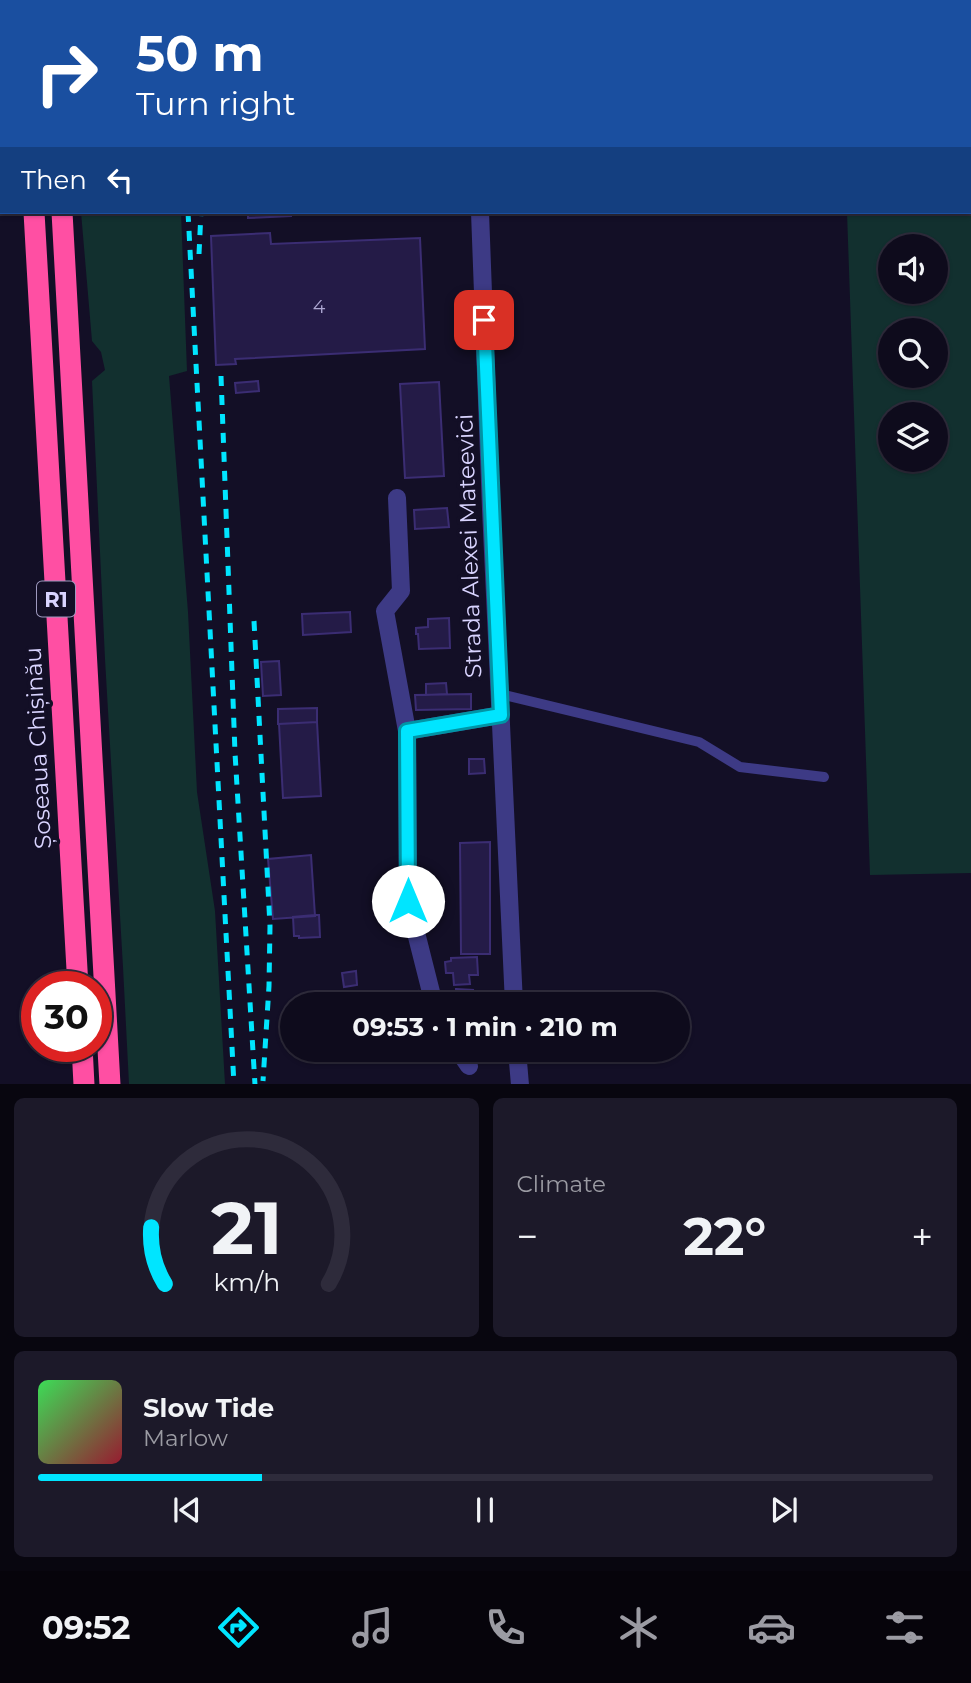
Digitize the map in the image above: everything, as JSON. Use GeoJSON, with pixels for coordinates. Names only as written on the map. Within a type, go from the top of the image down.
{"type":"FeatureCollection","features":[{"type":"Feature","properties":{"kind":"highway","name":"Șoseaua Chișinău"},"geometry":{"type":"LineString","coordinates":[[34,214],[77,971]]}},
{"type":"Feature","properties":{"kind":"highway"},"geometry":{"type":"LineString","coordinates":[[62,214],[110,1084]]}},
{"type":"Feature","properties":{"kind":"highway"},"geometry":{"type":"LineString","coordinates":[[83,1062],[84,1084]]}},
{"type":"Feature","properties":{"kind":"street","name":"Strada Alexei Mateevici"},"geometry":{"type":"LineString","coordinates":[[480,214],[513,992]]}},
{"type":"Feature","properties":{"kind":"street"},"geometry":{"type":"LineString","coordinates":[[397,498],[401,591],[386,611],[407,731],[408,901],[431,992]]}},
{"type":"Feature","properties":{"kind":"street"},"geometry":{"type":"LineString","coordinates":[[407,731],[501,715]]}},
{"type":"Feature","properties":{"kind":"street"},"geometry":{"type":"LineString","coordinates":[[466,1062],[469,1066]]}},
{"type":"Feature","properties":{"kind":"street"},"geometry":{"type":"LineString","coordinates":[[518,1062],[520,1084]]}},
{"type":"Feature","properties":{"kind":"lane"},"geometry":{"type":"LineString","coordinates":[[500,694],[699,742],[740,767],[824,777]]}},
{"type":"Feature","properties":{"kind":"green space"},"geometry":{"type":"Polygon","coordinates":[[[81,214],[181,214],[187,371],[169,376],[188,612],[197,792],[215,911],[225,1084],[129,1084],[92,381],[105,370],[101,352],[92,341],[81,214]]]}},
{"type":"Feature","properties":{"kind":"green space"},"geometry":{"type":"Polygon","coordinates":[[[847,214],[971,214],[971,873],[870,875],[847,214]]]}},
{"type":"Feature","properties":{"kind":"building"},"geometry":{"type":"Polygon","coordinates":[[[248,214],[291,214],[291,216],[248,218],[248,214]]]}},
{"type":"Feature","properties":{"kind":"building"},"geometry":{"type":"Polygon","coordinates":[[[270,233],[271,244],[420,238],[425,349],[235,359],[236,364],[216,365],[211,236],[270,233]]]}},
{"type":"Feature","properties":{"kind":"building"},"geometry":{"type":"Polygon","coordinates":[[[258,381],[259,391],[236,393],[235,383],[258,381]]]}},
{"type":"Feature","properties":{"kind":"building"},"geometry":{"type":"Polygon","coordinates":[[[439,382],[444,476],[405,478],[400,384],[439,382]]]}},
{"type":"Feature","properties":{"kind":"building"},"geometry":{"type":"Polygon","coordinates":[[[447,508],[449,527],[415,529],[414,510],[447,508]]]}},
{"type":"Feature","properties":{"kind":"building"},"geometry":{"type":"Polygon","coordinates":[[[350,612],[351,632],[303,635],[302,614],[350,612]]]}},
{"type":"Feature","properties":{"kind":"building"},"geometry":{"type":"Polygon","coordinates":[[[449,618],[450,648],[419,649],[416,628],[428,627],[428,619],[449,618]]]}},
{"type":"Feature","properties":{"kind":"building"},"geometry":{"type":"Polygon","coordinates":[[[279,661],[281,695],[263,696],[261,662],[279,661]]]}},
{"type":"Feature","properties":{"kind":"building"},"geometry":{"type":"Polygon","coordinates":[[[446,683],[447,694],[426,695],[426,684],[446,683]]]}},
{"type":"Feature","properties":{"kind":"building"},"geometry":{"type":"Polygon","coordinates":[[[471,694],[471,709],[416,710],[415,695],[471,694]]]}},
{"type":"Feature","properties":{"kind":"building"},"geometry":{"type":"Polygon","coordinates":[[[317,708],[317,722],[278,724],[278,709],[317,708]]]}},
{"type":"Feature","properties":{"kind":"building"},"geometry":{"type":"Polygon","coordinates":[[[317,722],[321,796],[283,798],[279,724],[317,722]]]}},
{"type":"Feature","properties":{"kind":"building"},"geometry":{"type":"Polygon","coordinates":[[[469,759],[484,759],[485,773],[469,774],[469,759]]]}},
{"type":"Feature","properties":{"kind":"building"},"geometry":{"type":"Polygon","coordinates":[[[490,842],[490,954],[461,954],[460,843],[490,842]]]}},
{"type":"Feature","properties":{"kind":"building"},"geometry":{"type":"Polygon","coordinates":[[[311,855],[315,916],[273,919],[268,859],[311,855]]]}},
{"type":"Feature","properties":{"kind":"building"},"geometry":{"type":"Polygon","coordinates":[[[319,915],[320,937],[294,936],[293,917],[319,915]]]}},
{"type":"Feature","properties":{"kind":"building"},"geometry":{"type":"Polygon","coordinates":[[[477,957],[478,975],[469,975],[470,984],[454,985],[453,973],[446,973],[445,962],[451,961],[451,958],[477,957]]]}},
{"type":"Feature","properties":{"kind":"building"},"geometry":{"type":"Polygon","coordinates":[[[356,971],[357,985],[344,987],[342,973],[356,971]]]}},
{"type":"Feature","properties":{"kind":"building"},"geometry":{"type":"Polygon","coordinates":[[[456,989],[473,990],[473,992],[456,992],[456,989]]]}},
{"type":"Feature","properties":{"kind":"railway"},"geometry":{"type":"LineString","coordinates":[[188,214],[234,1084]]}},
{"type":"Feature","properties":{"kind":"railway"},"geometry":{"type":"LineString","coordinates":[[199,254],[201,214]]}},
{"type":"Feature","properties":{"kind":"railway"},"geometry":{"type":"LineString","coordinates":[[221,376],[235,753],[255,1084]]}},
{"type":"Feature","properties":{"kind":"railway"},"geometry":{"type":"LineString","coordinates":[[254,621],[270,926],[263,1081]]}},
{"type":"Feature","properties":{"kind":"route"},"geometry":{"type":"LineString","coordinates":[[408,901],[407,731],[501,715],[484,320]]}}]}
